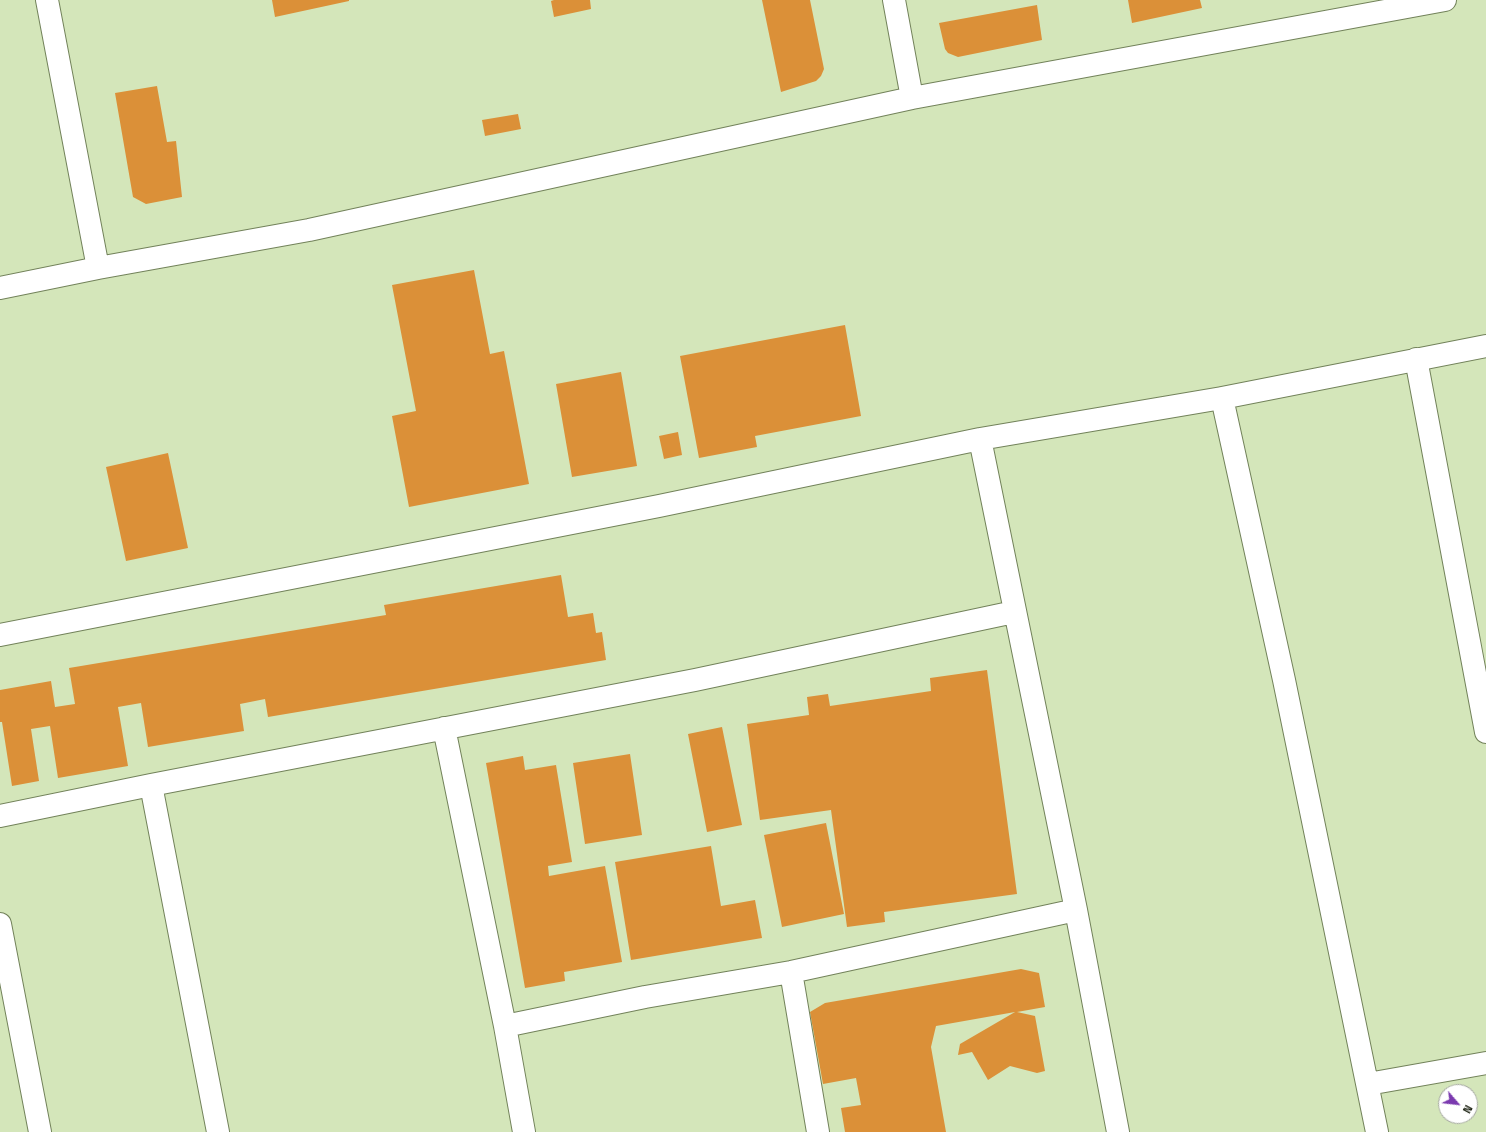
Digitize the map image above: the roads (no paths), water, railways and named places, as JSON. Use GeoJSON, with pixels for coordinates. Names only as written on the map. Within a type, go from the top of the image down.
{"type":"FeatureCollection","features":[{"type":"Feature","properties":{"kind":"street"},"geometry":{"type":"LineString","coordinates":[[47,0],[98,268]]}},
{"type":"Feature","properties":{"kind":"street"},"geometry":{"type":"LineString","coordinates":[[894,0],[912,98]]}},
{"type":"Feature","properties":{"kind":"street"},"geometry":{"type":"LineString","coordinates":[[0,288],[98,268],[308,230],[912,98],[1446,0]]}},
{"type":"Feature","properties":{"kind":"street"},"geometry":{"type":"LineString","coordinates":[[0,635],[651,508],[980,439],[1222,398],[1486,346]]}},
{"type":"Feature","properties":{"kind":"street"},"geometry":{"type":"LineString","coordinates":[[1416,359],[1486,732]]}},
{"type":"Feature","properties":{"kind":"street"},"geometry":{"type":"LineString","coordinates":[[1222,398],[1284,680],[1377,1132]]}},
{"type":"Feature","properties":{"kind":"street"},"geometry":{"type":"LineString","coordinates":[[980,439],[1014,612],[1076,910],[1118,1132]]}},
{"type":"Feature","properties":{"kind":"street"},"geometry":{"type":"LineString","coordinates":[[0,816],[151,785],[695,680],[1014,612]]}},
{"type":"Feature","properties":{"kind":"street"},"geometry":{"type":"LineString","coordinates":[[444,728],[505,1026],[524,1132]]}},
{"type":"Feature","properties":{"kind":"street"},"geometry":{"type":"LineString","coordinates":[[151,785],[218,1132]]}},
{"type":"Feature","properties":{"kind":"street"},"geometry":{"type":"LineString","coordinates":[[505,1026],[644,998],[791,972],[1076,910]]}},
{"type":"Feature","properties":{"kind":"street"},"geometry":{"type":"LineString","coordinates":[[0,924],[40,1132]]}},
{"type":"Feature","properties":{"kind":"street"},"geometry":{"type":"LineString","coordinates":[[791,972],[818,1132]]}},
{"type":"Feature","properties":{"kind":"street"},"geometry":{"type":"LineString","coordinates":[[1368,1084],[1486,1063]]}}]}
